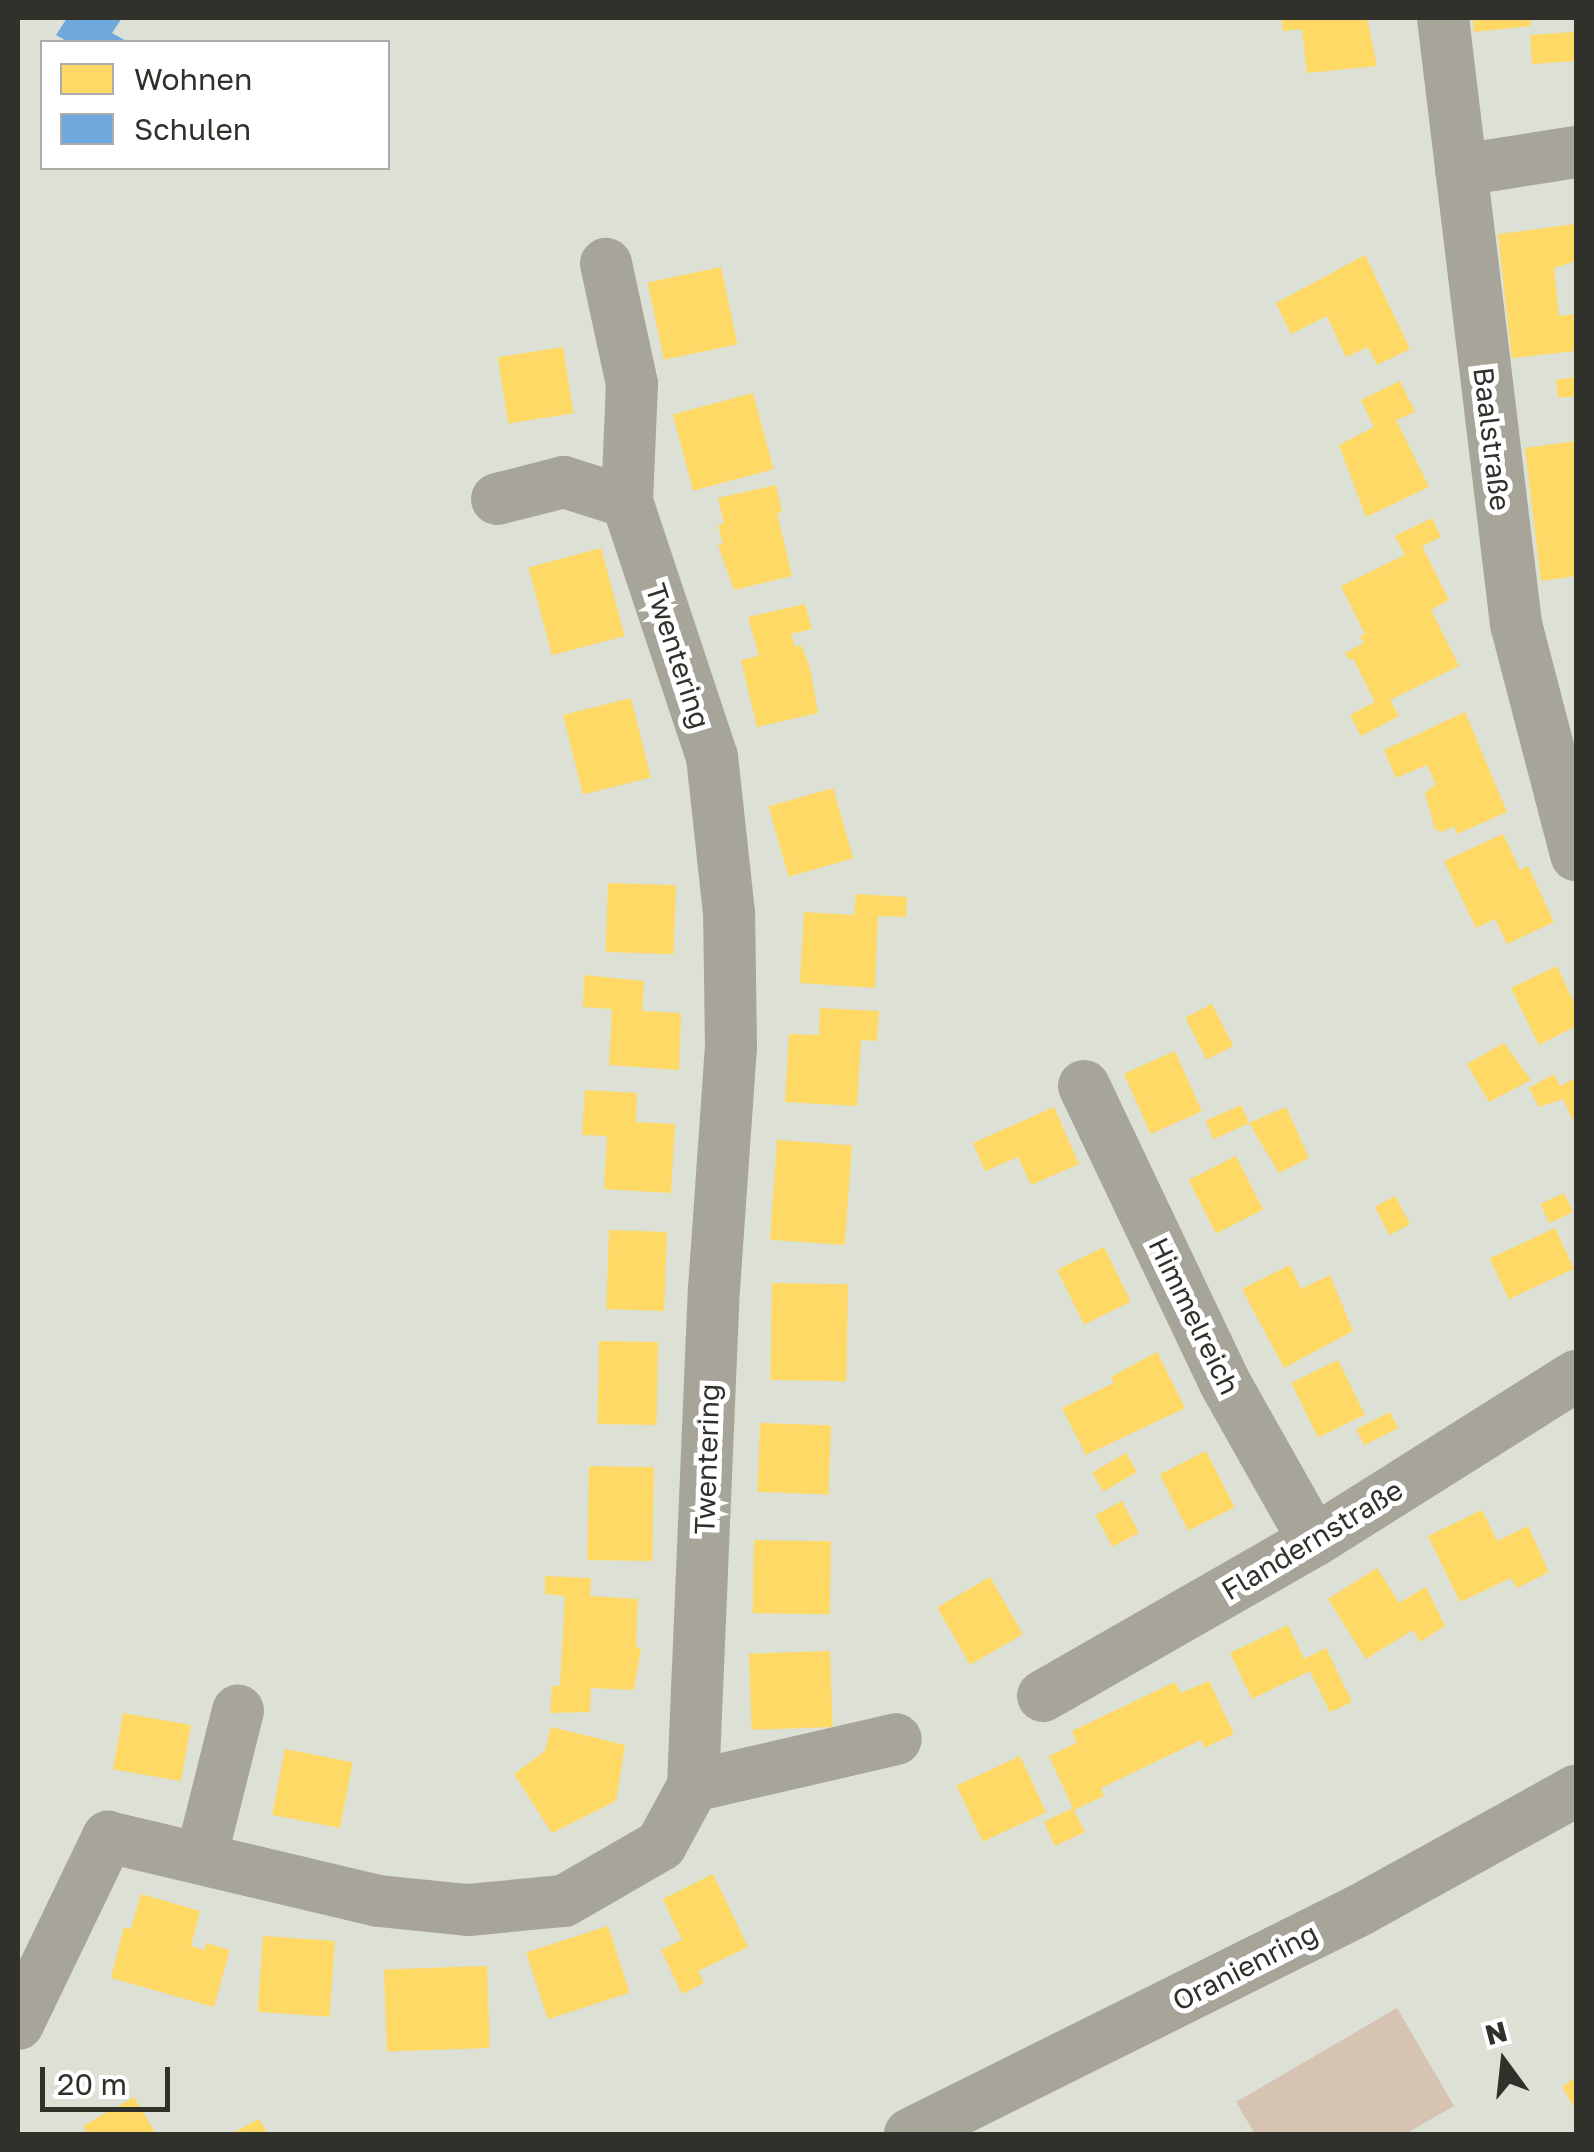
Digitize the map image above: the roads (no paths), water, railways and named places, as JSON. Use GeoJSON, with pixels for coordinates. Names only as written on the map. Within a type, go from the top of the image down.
{"type":"FeatureCollection","features":[{"type":"Feature","properties":{"kind":"street","name":"Baalstraße"},"geometry":{"type":"LineString","coordinates":[[1443,18],[1516,624],[1576,855]]}},
{"type":"Feature","properties":{"kind":"street"},"geometry":{"type":"LineString","coordinates":[[1461,170],[1576,152]]}},
{"type":"Feature","properties":{"kind":"street","name":"Twentering"},"geometry":{"type":"LineString","coordinates":[[18,2024],[108,1837],[379,1902],[468,1910],[564,1901],[661,1846],[694,1786],[714,1289],[731,1048],[729,913],[712,757],[627,502],[632,384],[606,264]]}},
{"type":"Feature","properties":{"kind":"street"},"geometry":{"type":"LineString","coordinates":[[497,499],[564,482],[627,502]]}},
{"type":"Feature","properties":{"kind":"street","name":"Himmelreich"},"geometry":{"type":"LineString","coordinates":[[1084,1086],[1225,1383],[1314,1542]]}},
{"type":"Feature","properties":{"kind":"street","name":"Flandernstraße"},"geometry":{"type":"LineString","coordinates":[[1042,1696],[1314,1542],[1576,1376]]}},
{"type":"Feature","properties":{"kind":"street"},"geometry":{"type":"LineString","coordinates":[[201,1858],[238,1711]]}},
{"type":"Feature","properties":{"kind":"street"},"geometry":{"type":"LineString","coordinates":[[694,1786],[896,1739]]}},
{"type":"Feature","properties":{"kind":"street","name":"Oranienring"},"geometry":{"type":"LineString","coordinates":[[910,2134],[1374,1902],[1576,1791]]}}]}
